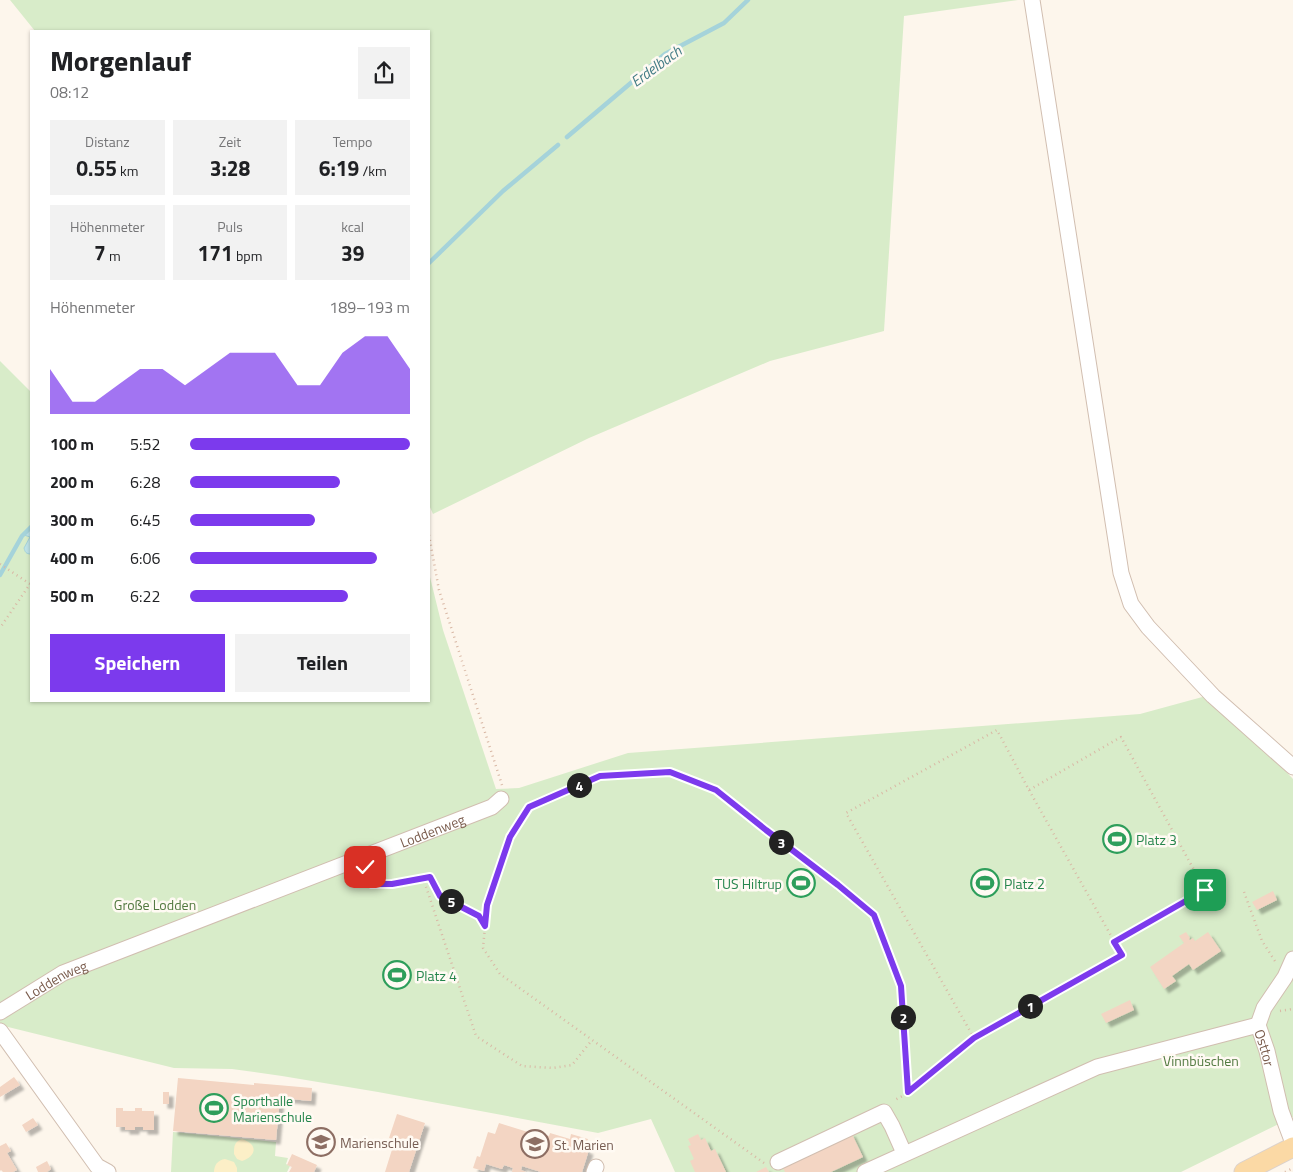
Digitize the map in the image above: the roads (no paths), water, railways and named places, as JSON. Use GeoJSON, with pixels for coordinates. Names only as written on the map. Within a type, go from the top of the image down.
{"type":"FeatureCollection","features":[{"type":"Feature","properties":{"kind":"main road"},"geometry":{"type":"LineString","coordinates":[[1244,1172],[1293,1147]]}},
{"type":"Feature","properties":{"kind":"street"},"geometry":{"type":"LineString","coordinates":[[1032,0],[1120,573],[1131,604],[1148,627],[1213,696],[1293,766]]}},
{"type":"Feature","properties":{"kind":"street","name":"Loddenweg"},"geometry":{"type":"LineString","coordinates":[[0,1012],[62,973],[492,807],[501,799]]}},
{"type":"Feature","properties":{"kind":"street","name":"Osttor"},"geometry":{"type":"LineString","coordinates":[[1293,959],[1285,977],[1264,1008],[1258,1025],[1267,1051],[1281,1111],[1293,1143]]}},
{"type":"Feature","properties":{"kind":"street"},"geometry":{"type":"LineString","coordinates":[[865,1172],[1097,1067],[1258,1025]]}},
{"type":"Feature","properties":{"kind":"street"},"geometry":{"type":"LineString","coordinates":[[0,1031],[97,1166],[108,1172]]}},
{"type":"Feature","properties":{"kind":"street"},"geometry":{"type":"LineString","coordinates":[[771,1163],[884,1112],[904,1153]]}},
{"type":"Feature","properties":{"kind":"water"},"geometry":{"type":"Polygon","coordinates":[[[28,530],[30,531],[30,537],[24,535],[28,530]]]}},
{"type":"Feature","properties":{"kind":"water"},"geometry":{"type":"Polygon","coordinates":[[[30,537],[30,554],[26,553],[24,548],[30,537]]]}},
{"type":"Feature","properties":{"kind":"waterway","name":"Erdelbach"},"geometry":{"type":"LineString","coordinates":[[567,137],[665,54],[724,23],[748,0]]}},
{"type":"Feature","properties":{"kind":"waterway","name":"Erdelbach"},"geometry":{"type":"LineString","coordinates":[[430,262],[503,191],[558,145]]}},
{"type":"Feature","properties":{"kind":"waterway","name":"Erdelbach"},"geometry":{"type":"LineString","coordinates":[[0,575],[22,536],[30,528]]}},
{"type":"Feature","properties":{"kind":"place","name":"Platz 3"},"geometry":{"type":"Point","coordinates":[1117,839]}},
{"type":"Feature","properties":{"kind":"place","name":"TUS Hiltrup"},"geometry":{"type":"Point","coordinates":[801,883]}},
{"type":"Feature","properties":{"kind":"place","name":"Platz 2"},"geometry":{"type":"Point","coordinates":[985,883]}},
{"type":"Feature","properties":{"kind":"place","name":"Platz 4"},"geometry":{"type":"Point","coordinates":[397,975]}},
{"type":"Feature","properties":{"kind":"place","name":"Sporthalle Marienschule"},"geometry":{"type":"Point","coordinates":[214,1108]}},
{"type":"Feature","properties":{"kind":"place","name":"Marienschule"},"geometry":{"type":"Point","coordinates":[321,1142]}},
{"type":"Feature","properties":{"kind":"place","name":"St. Marien"},"geometry":{"type":"Point","coordinates":[535,1144]}},
{"type":"Feature","properties":{"kind":"park label","name":"Große Lodden"},"geometry":{"type":"Point","coordinates":[155,904]}},
{"type":"Feature","properties":{"kind":"park label","name":"Vinnbüschen"},"geometry":{"type":"Point","coordinates":[1201,1060]}}]}
